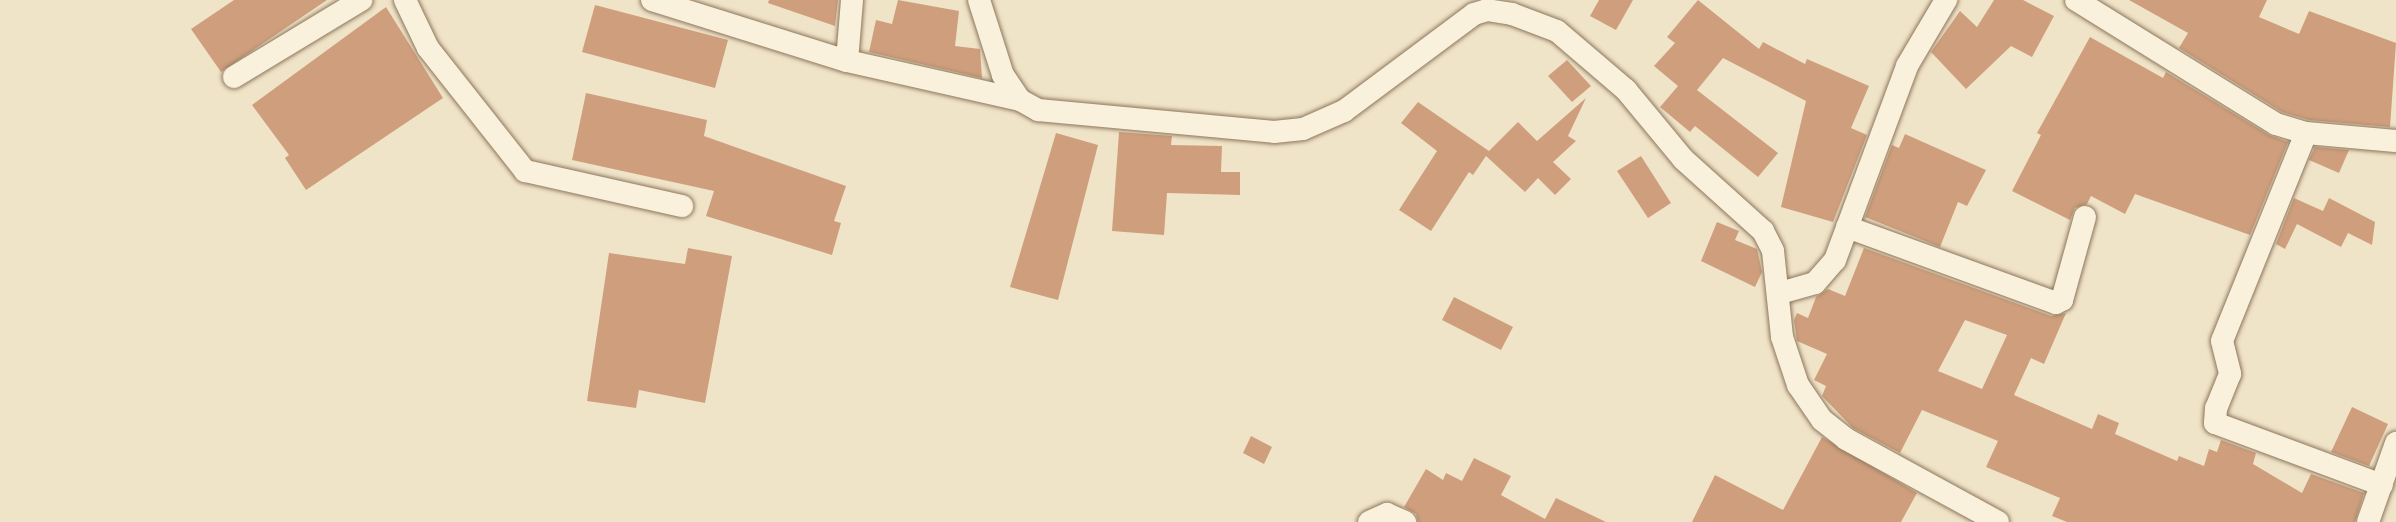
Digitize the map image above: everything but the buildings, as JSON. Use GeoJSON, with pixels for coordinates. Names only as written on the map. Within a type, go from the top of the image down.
{"type":"FeatureCollection","features":[{"type":"Feature","properties":{"kind":"street"},"geometry":{"type":"LineString","coordinates":[[234,77],[361,0]]}},
{"type":"Feature","properties":{"kind":"street"},"geometry":{"type":"LineString","coordinates":[[405,0],[428,48],[525,171],[682,206]]}},
{"type":"Feature","properties":{"kind":"street"},"geometry":{"type":"LineString","coordinates":[[652,0],[847,61],[1020,100],[1063,115],[1274,132],[1317,125],[1344,111],[1474,14],[1495,11],[1538,23],[1591,57],[1626,90],[1683,159],[1757,224],[1773,250],[1780,293],[1782,337],[1797,385],[1822,420],[1846,439],[1998,522]]}},
{"type":"Feature","properties":{"kind":"street"},"geometry":{"type":"LineString","coordinates":[[847,61],[852,0]]}},
{"type":"Feature","properties":{"kind":"street"},"geometry":{"type":"LineString","coordinates":[[979,0],[1003,75],[1020,100]]}},
{"type":"Feature","properties":{"kind":"street"},"geometry":{"type":"LineString","coordinates":[[1780,293],[1815,283],[1824,275],[1847,227],[1907,66],[1946,0]]}},
{"type":"Feature","properties":{"kind":"street"},"geometry":{"type":"LineString","coordinates":[[2076,0],[2276,124],[2306,133],[2396,141]]}},
{"type":"Feature","properties":{"kind":"street"},"geometry":{"type":"LineString","coordinates":[[2306,133],[2222,341],[2230,374],[2216,408],[2215,423],[2382,485]]}},
{"type":"Feature","properties":{"kind":"street"},"geometry":{"type":"LineString","coordinates":[[1847,227],[2056,303],[2062,300],[2085,217]]}},
{"type":"Feature","properties":{"kind":"street"},"geometry":{"type":"LineString","coordinates":[[2368,522],[2396,443]]}},
{"type":"Feature","properties":{"kind":"street"},"geometry":{"type":"LineString","coordinates":[[1369,522],[1387,514],[1405,522]]}}]}
